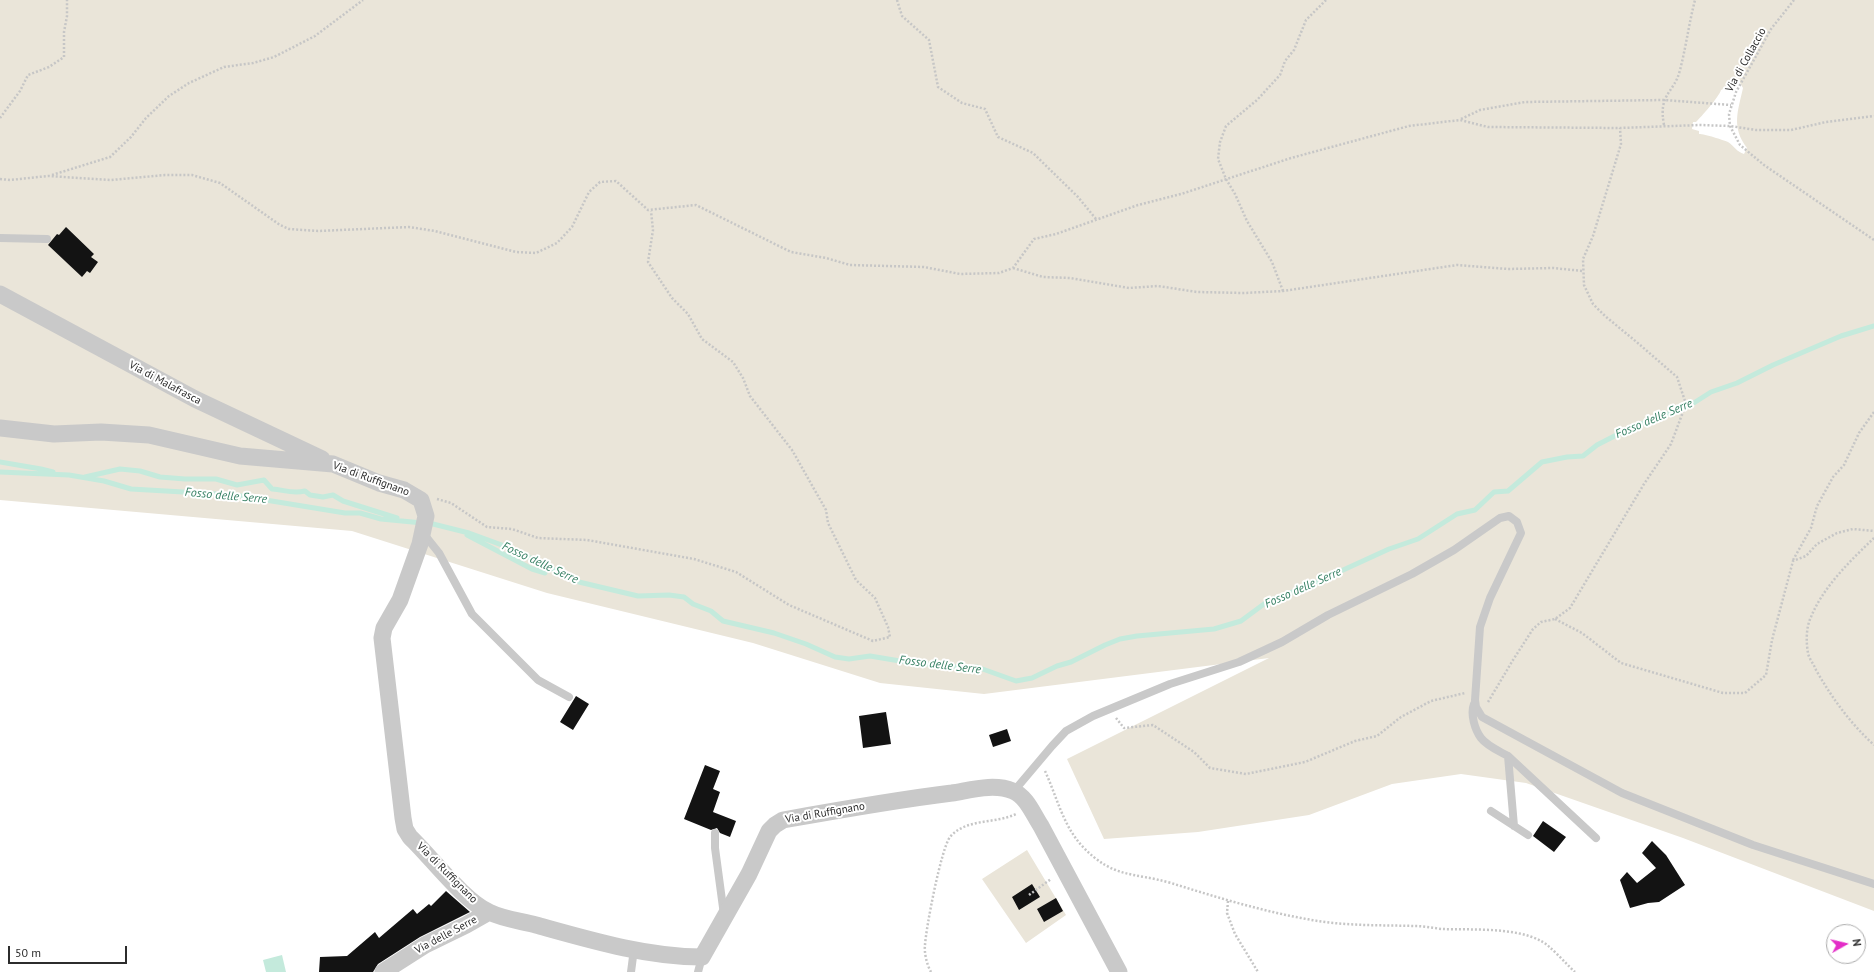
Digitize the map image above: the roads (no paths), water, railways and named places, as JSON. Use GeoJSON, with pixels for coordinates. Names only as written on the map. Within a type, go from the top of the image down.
{"type":"FeatureCollection","features":[{"type":"Feature","properties":{"kind":"street","name":"Via di Malafrasca"},"geometry":{"type":"LineString","coordinates":[[0,294],[195,399],[333,464]]}},
{"type":"Feature","properties":{"kind":"street","name":"Via di Ruffignano"},"geometry":{"type":"LineString","coordinates":[[0,428],[54,434],[101,432],[148,436],[240,456],[333,464],[379,483],[404,490],[423,508],[423,533],[409,577],[400,600],[384,628],[382,638],[403,818],[405,829],[410,837],[466,895],[489,912],[558,931],[634,949],[679,957],[700,965],[769,831],[783,820],[983,788],[1002,788],[1019,796]]}},
{"type":"Feature","properties":{"kind":"street"},"geometry":{"type":"LineString","coordinates":[[1019,796],[1064,870],[1119,972]]}},
{"type":"Feature","properties":{"kind":"street","name":"Via delle Serre"},"geometry":{"type":"LineString","coordinates":[[383,972],[424,945],[489,912]]}},
{"type":"Feature","properties":{"kind":"lane"},"geometry":{"type":"LineString","coordinates":[[0,238],[47,239]]}},
{"type":"Feature","properties":{"kind":"lane"},"geometry":{"type":"LineString","coordinates":[[1019,796],[1040,760],[1066,731],[1094,716],[1170,684],[1239,662],[1282,642],[1335,612],[1412,574],[1454,550],[1500,518],[1509,516],[1517,522],[1520,533],[1490,598],[1480,627],[1475,696],[1476,707],[1482,718],[1622,793],[1753,846],[1874,884]]}},
{"type":"Feature","properties":{"kind":"lane"},"geometry":{"type":"LineString","coordinates":[[423,533],[439,553],[472,614],[538,680],[569,697]]}},
{"type":"Feature","properties":{"kind":"lane"},"geometry":{"type":"LineString","coordinates":[[1475,696],[1472,708],[1474,722],[1481,738],[1508,756],[1596,838]]}},
{"type":"Feature","properties":{"kind":"lane"},"geometry":{"type":"LineString","coordinates":[[1508,756],[1514,826]]}},
{"type":"Feature","properties":{"kind":"lane"},"geometry":{"type":"LineString","coordinates":[[1491,811],[1528,835]]}},
{"type":"Feature","properties":{"kind":"lane"},"geometry":{"type":"LineString","coordinates":[[715,833],[717,866],[723,913],[726,917]]}},
{"type":"Feature","properties":{"kind":"lane"},"geometry":{"type":"LineString","coordinates":[[631,972],[634,949]]}},
{"type":"Feature","properties":{"kind":"waterway","name":"Fosso delle Serre"},"geometry":{"type":"LineString","coordinates":[[0,472],[69,475],[104,481],[131,489],[235,495],[345,513],[360,513],[381,519],[433,524],[469,533],[510,548],[579,582],[638,596],[669,595],[684,597],[693,604],[711,611],[723,621],[774,633],[806,644],[835,657],[849,659],[870,656],[906,662],[965,668],[977,667],[1016,681],[1032,678],[1120,639],[1214,629],[1241,621],[1268,601],[1306,587],[1389,549],[1418,539],[1457,514],[1475,510],[1494,492],[1508,491],[1542,462],[1567,457],[1583,456],[1597,445],[1630,428],[1689,406],[1711,392],[1737,383],[1773,365],[1841,336],[1874,326]]}},
{"type":"Feature","properties":{"kind":"waterway"},"geometry":{"type":"LineString","coordinates":[[0,462],[53,472]]}},
{"type":"Feature","properties":{"kind":"waterway"},"geometry":{"type":"LineString","coordinates":[[85,477],[120,469],[140,471],[160,477],[216,479],[237,485],[264,480],[272,489],[292,492],[305,491],[310,495],[323,497],[333,495],[343,501],[397,518]]}},
{"type":"Feature","properties":{"kind":"waterway"},"geometry":{"type":"LineString","coordinates":[[467,535],[532,569],[545,573]]}}]}
